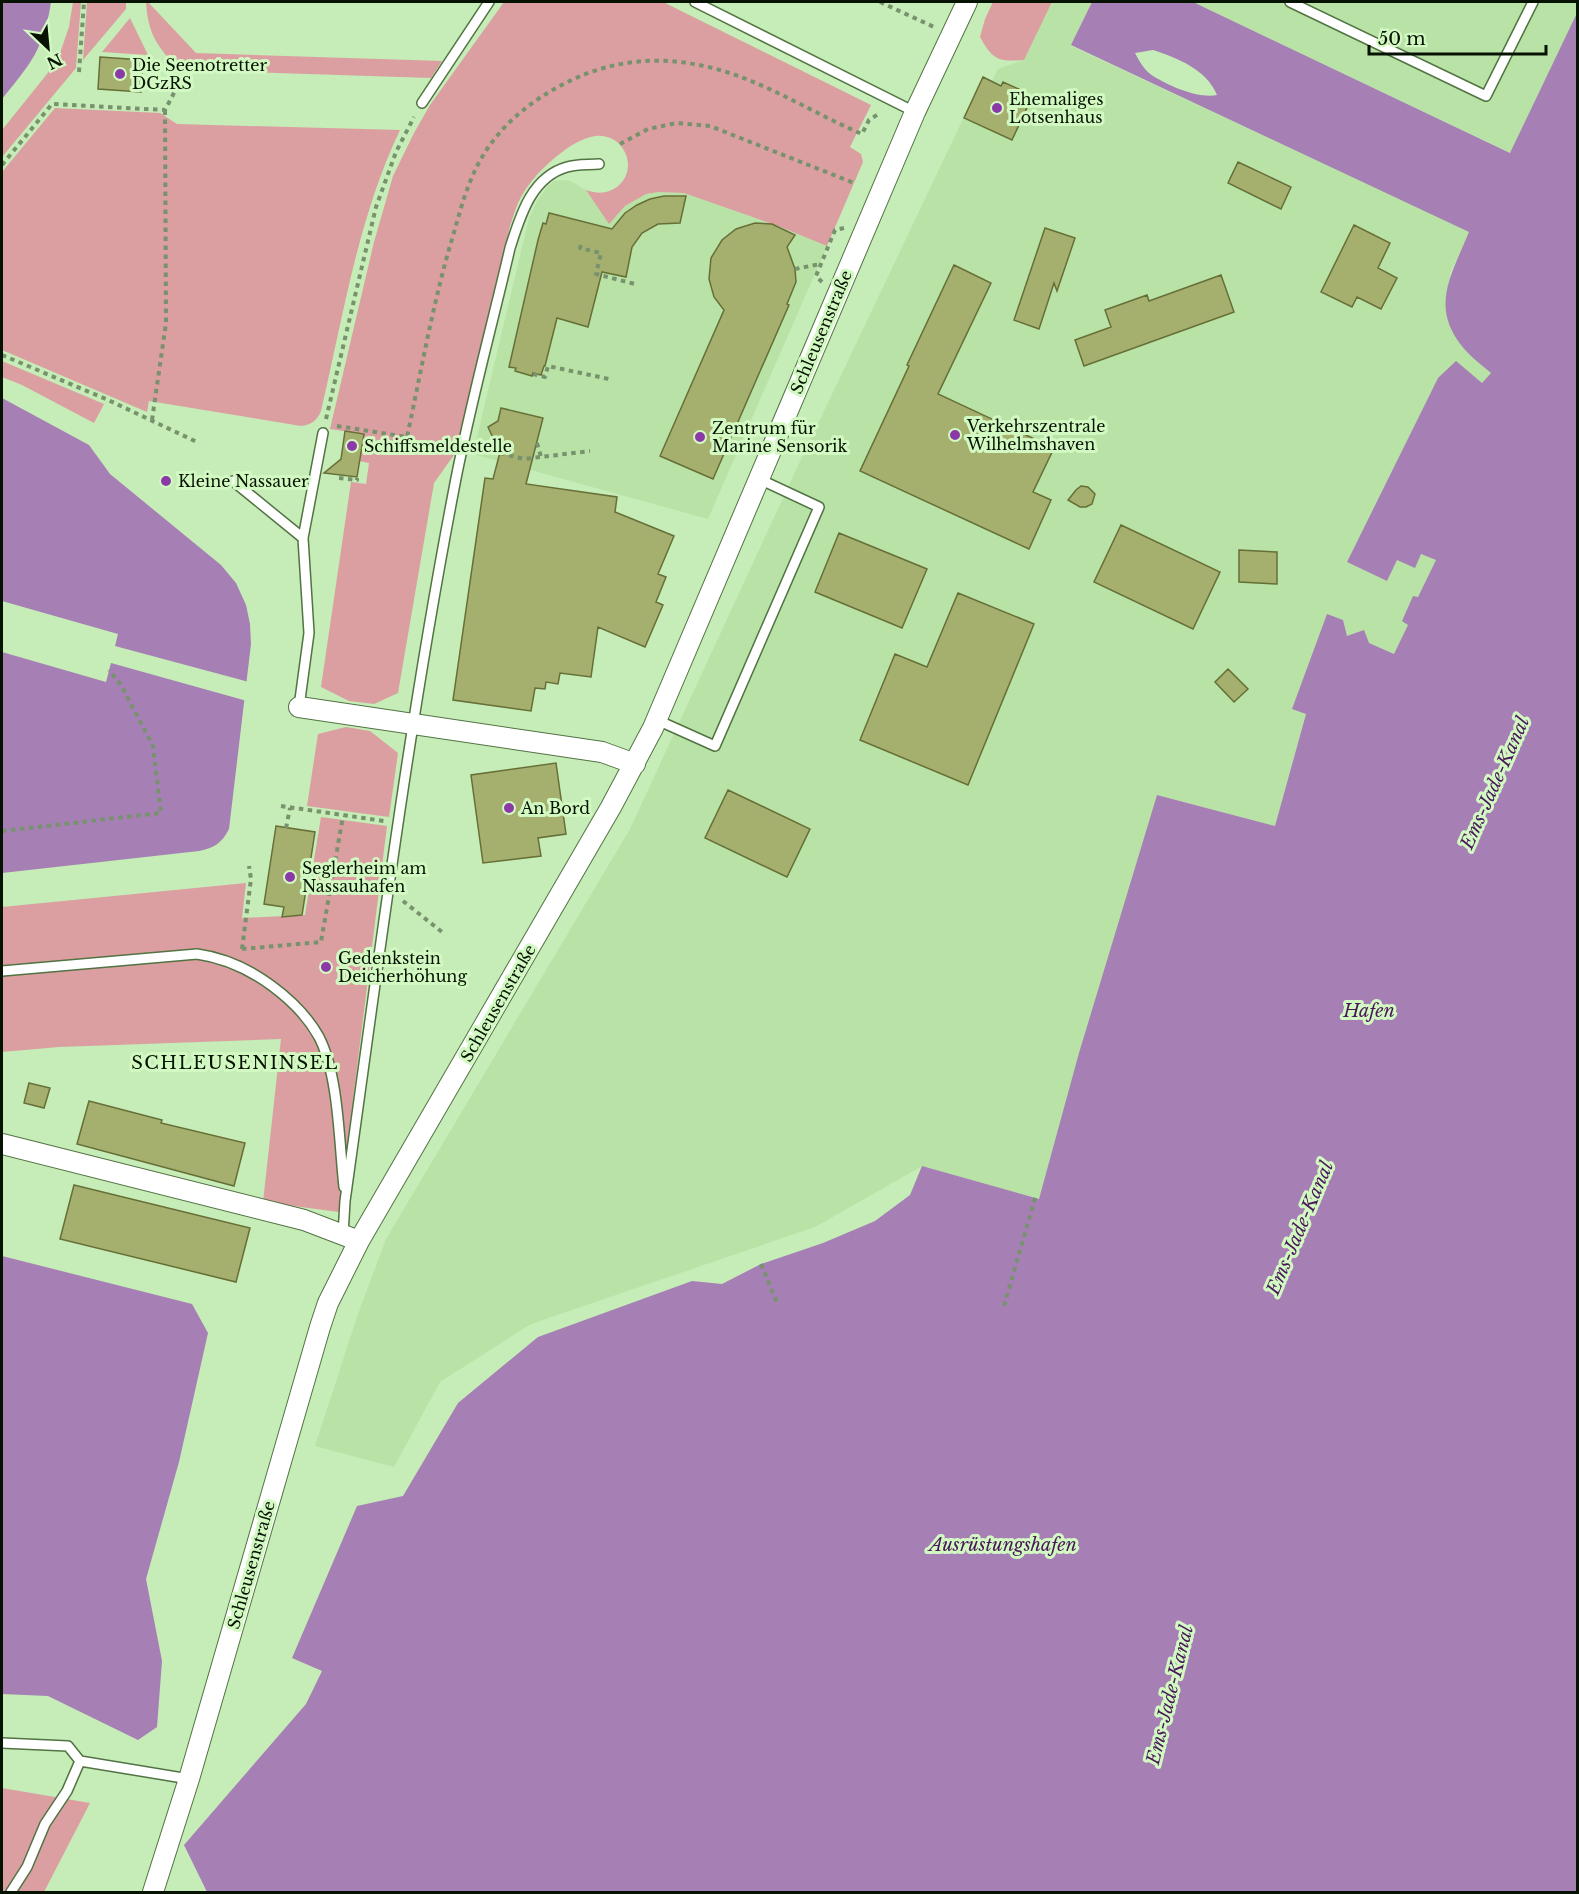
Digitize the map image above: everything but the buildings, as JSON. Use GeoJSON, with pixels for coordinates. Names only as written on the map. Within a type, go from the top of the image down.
{"type":"FeatureCollection","features":[{"type":"Feature","properties":{"kind":"street","name":"Schleusenstraße"},"geometry":{"type":"LineString","coordinates":[[153,1893],[189,1779],[320,1327],[351,1238],[594,838],[657,720],[915,112],[968,2]]}},
{"type":"Feature","properties":{"kind":"street"},"geometry":{"type":"LineString","coordinates":[[299,707],[602,752],[635,764]]}},
{"type":"Feature","properties":{"kind":"street"},"geometry":{"type":"LineString","coordinates":[[2,1144],[304,1220],[351,1238]]}},
{"type":"Feature","properties":{"kind":"lane"},"geometry":{"type":"LineString","coordinates":[[422,103],[489,2]]}},
{"type":"Feature","properties":{"kind":"lane"},"geometry":{"type":"LineString","coordinates":[[696,2],[915,112]]}},
{"type":"Feature","properties":{"kind":"lane"},"geometry":{"type":"LineString","coordinates":[[1290,2],[1486,96],[1533,2]]}},
{"type":"Feature","properties":{"kind":"lane"},"geometry":{"type":"LineString","coordinates":[[345,1201],[413,724],[453,492],[510,248],[531,195],[539,184],[566,167],[599,164]]}},
{"type":"Feature","properties":{"kind":"lane"},"geometry":{"type":"LineString","coordinates":[[299,707],[309,633],[303,538],[324,429]]}},
{"type":"Feature","properties":{"kind":"lane"},"geometry":{"type":"LineString","coordinates":[[657,720],[715,746],[819,507],[759,479]]}},
{"type":"Feature","properties":{"kind":"lane"},"geometry":{"type":"LineString","coordinates":[[232,481],[303,538]]}},
{"type":"Feature","properties":{"kind":"lane"},"geometry":{"type":"LineString","coordinates":[[2,970],[197,954],[215,956],[234,963],[261,978],[287,997],[307,1018],[319,1038],[328,1063],[334,1091],[351,1238]]}},
{"type":"Feature","properties":{"kind":"lane"},"geometry":{"type":"LineString","coordinates":[[2,1743],[68,1746],[80,1761],[189,1779]]}},
{"type":"Feature","properties":{"kind":"lane"},"geometry":{"type":"LineString","coordinates":[[10,1893],[27,1867],[45,1824],[67,1791],[80,1761]]}},
{"type":"Feature","properties":{"kind":"path"},"geometry":{"type":"LineString","coordinates":[[79,72],[84,2]]}},
{"type":"Feature","properties":{"kind":"path"},"geometry":{"type":"LineString","coordinates":[[880,2],[934,28]]}},
{"type":"Feature","properties":{"kind":"path"},"geometry":{"type":"LineString","coordinates":[[152,420],[166,323],[165,110],[175,91]]}},
{"type":"Feature","properties":{"kind":"path"},"geometry":{"type":"LineString","coordinates":[[407,437],[324,429],[381,188],[396,152],[422,103]]}},
{"type":"Feature","properties":{"kind":"path"},"geometry":{"type":"LineString","coordinates":[[2,165],[52,104],[165,110]]}},
{"type":"Feature","properties":{"kind":"path"},"geometry":{"type":"LineString","coordinates":[[620,144],[648,129],[677,123],[710,126],[854,183]]}},
{"type":"Feature","properties":{"kind":"path"},"geometry":{"type":"LineString","coordinates":[[862,134],[867,123]]}},
{"type":"Feature","properties":{"kind":"path"},"geometry":{"type":"LineString","coordinates":[[816,276],[835,230],[846,227]]}},
{"type":"Feature","properties":{"kind":"path"},"geometry":{"type":"LineString","coordinates":[[581,245],[580,248],[601,253],[596,274],[635,284]]}},
{"type":"Feature","properties":{"kind":"path"},"geometry":{"type":"LineString","coordinates":[[795,269],[821,264]]}},
{"type":"Feature","properties":{"kind":"path"},"geometry":{"type":"LineString","coordinates":[[2,355],[198,442]]}},
{"type":"Feature","properties":{"kind":"path"},"geometry":{"type":"LineString","coordinates":[[533,374],[544,377],[548,366],[609,379]]}},
{"type":"Feature","properties":{"kind":"path"},"geometry":{"type":"LineString","coordinates":[[537,443],[541,457]]}},
{"type":"Feature","properties":{"kind":"path"},"geometry":{"type":"LineString","coordinates":[[495,445],[500,453],[524,459],[590,452]]}},
{"type":"Feature","properties":{"kind":"path"},"geometry":{"type":"LineString","coordinates":[[339,477],[357,480],[357,478]]}},
{"type":"Feature","properties":{"kind":"path"},"geometry":{"type":"LineString","coordinates":[[2,831],[161,813],[153,746],[121,685],[109,670]]}},
{"type":"Feature","properties":{"kind":"path"},"geometry":{"type":"LineString","coordinates":[[281,806],[398,823]]}},
{"type":"Feature","properties":{"kind":"path"},"geometry":{"type":"LineString","coordinates":[[286,828],[290,808]]}},
{"type":"Feature","properties":{"kind":"path"},"geometry":{"type":"LineString","coordinates":[[231,950],[321,942],[343,816]]}},
{"type":"Feature","properties":{"kind":"path"},"geometry":{"type":"LineString","coordinates":[[242,949],[251,879],[249,867]]}},
{"type":"Feature","properties":{"kind":"path"},"geometry":{"type":"LineString","coordinates":[[388,890],[442,932]]}},
{"type":"Feature","properties":{"kind":"path"},"geometry":{"type":"LineString","coordinates":[[1004,1306],[1036,1195]]}},
{"type":"Feature","properties":{"kind":"path"},"geometry":{"type":"LineString","coordinates":[[761,1264],[778,1305]]}},
{"type":"Feature","properties":{"kind":"shaded area"},"geometry":{"type":"Polygon","coordinates":[[[73,2],[81,2],[76,68],[2,157],[2,130],[59,56],[69,27],[73,2]]]}},
{"type":"Feature","properties":{"kind":"shaded area"},"geometry":{"type":"Polygon","coordinates":[[[87,2],[126,2],[126,9],[83,60],[87,2]]]}},
{"type":"Feature","properties":{"kind":"shaded area"},"geometry":{"type":"Polygon","coordinates":[[[146,2],[196,53],[442,61],[431,78],[180,70],[155,39],[149,23],[146,2]]]}},
{"type":"Feature","properties":{"kind":"shaded area"},"geometry":{"type":"Polygon","coordinates":[[[504,2],[663,2],[871,105],[850,147],[861,154],[863,162],[827,246],[684,193],[646,194],[625,206],[609,224],[586,190],[602,193],[610,191],[624,180],[628,162],[626,154],[614,140],[606,137],[596,136],[576,143],[556,157],[537,175],[522,196],[510,226],[456,452],[434,483],[398,693],[374,704],[349,701],[321,687],[351,482],[366,484],[369,463],[359,461],[363,434],[330,429],[374,242],[393,176],[430,105],[504,2]]]}},
{"type":"Feature","properties":{"kind":"shaded area"},"geometry":{"type":"Polygon","coordinates":[[[993,2],[1052,2],[1024,60],[997,58],[989,51],[980,37],[993,2]]]}},
{"type":"Feature","properties":{"kind":"shaded area"},"geometry":{"type":"Polygon","coordinates":[[[1052,2],[1092,2],[1071,46],[1470,232],[1450,273],[1454,334],[1469,354],[1491,373],[1482,384],[1438,378],[1347,562],[1387,581],[1396,560],[1421,554],[1436,560],[1418,597],[1413,596],[1403,621],[1409,624],[1395,654],[1347,636],[1343,620],[1327,615],[1306,713],[1275,826],[1158,795],[1039,1199],[922,1166],[815,1227],[531,1324],[440,1382],[394,1467],[315,1446],[357,1317],[386,1239],[630,829],[796,470],[983,77],[992,81],[998,69],[1024,60],[1052,2]]]}},
{"type":"Feature","properties":{"kind":"shaded area"},"geometry":{"type":"Polygon","coordinates":[[[1193,2],[1577,2],[1578,13],[1511,153],[1193,2]]]}},
{"type":"Feature","properties":{"kind":"shaded area"},"geometry":{"type":"Polygon","coordinates":[[[130,18],[148,55],[102,52],[130,18]]]}},
{"type":"Feature","properties":{"kind":"shaded area"},"geometry":{"type":"Polygon","coordinates":[[[55,108],[160,113],[177,124],[400,130],[385,163],[362,233],[321,411],[313,422],[301,426],[149,401],[147,412],[2,350],[2,172],[55,108]]]}},
{"type":"Feature","properties":{"kind":"shaded area"},"geometry":{"type":"Polygon","coordinates":[[[554,181],[570,181],[586,190],[609,223],[625,206],[646,194],[684,193],[827,246],[708,519],[473,454],[529,218],[537,201],[548,186],[554,181]]]}},
{"type":"Feature","properties":{"kind":"shaded area"},"geometry":{"type":"Polygon","coordinates":[[[2,361],[104,404],[94,423],[2,377],[2,361]]]}},
{"type":"Feature","properties":{"kind":"shaded area"},"geometry":{"type":"Polygon","coordinates":[[[346,727],[370,731],[398,753],[389,817],[307,806],[318,734],[346,727]]]}},
{"type":"Feature","properties":{"kind":"shaded area"},"geometry":{"type":"Polygon","coordinates":[[[321,817],[387,826],[339,1212],[263,1202],[281,1039],[59,1047],[2,1052],[2,907],[246,883],[242,918],[305,915],[321,817]]]}},
{"type":"Feature","properties":{"kind":"shaded area"},"geometry":{"type":"Polygon","coordinates":[[[2,1788],[90,1803],[44,1892],[2,1892],[2,1788]]]}},
{"type":"Feature","properties":{"kind":"water"},"geometry":{"type":"Polygon","coordinates":[[[2,2],[51,2],[44,32],[35,55],[2,99],[2,2]]]}},
{"type":"Feature","properties":{"kind":"water","name":"Ausrüstungshafen"},"geometry":{"type":"Polygon","coordinates":[[[1092,2],[1193,2],[1510,153],[1577,13],[1577,1892],[207,1892],[184,1845],[306,1704],[322,1671],[292,1658],[357,1506],[403,1496],[458,1403],[538,1337],[692,1281],[722,1284],[761,1264],[823,1243],[875,1221],[910,1195],[922,1166],[1039,1199],[1079,1053],[1157,795],[1275,826],[1306,714],[1292,709],[1327,614],[1343,620],[1347,636],[1364,630],[1369,643],[1394,654],[1408,625],[1402,621],[1413,596],[1418,597],[1436,560],[1421,554],[1415,568],[1397,560],[1387,581],[1347,562],[1438,378],[1456,361],[1482,383],[1491,373],[1470,355],[1457,339],[1449,324],[1446,309],[1446,294],[1450,280],[1469,232],[1071,45],[1092,2]],[[1153,50],[1135,53],[1147,71],[1160,80],[1193,93],[1217,95],[1199,72],[1153,50]]]}},
{"type":"Feature","properties":{"kind":"water"},"geometry":{"type":"Polygon","coordinates":[[[2,398],[89,445],[110,474],[221,565],[236,583],[246,605],[251,644],[229,829],[220,841],[209,848],[2,873],[2,398]]]}},
{"type":"Feature","properties":{"kind":"water"},"geometry":{"type":"Polygon","coordinates":[[[2,1256],[192,1304],[208,1333],[179,1462],[146,1579],[162,1661],[157,1727],[138,1740],[48,1696],[2,1694],[2,1256]]]}},
{"type":"Feature","properties":{"kind":"pier"},"geometry":{"type":"Polygon","coordinates":[[[2,601],[118,634],[115,646],[249,682],[247,701],[111,663],[106,682],[2,652],[2,601]]]}},
{"type":"Feature","properties":{"kind":"place","name":"Die Seenotretter DGzRS"},"geometry":{"type":"Point","coordinates":[120,74]}},
{"type":"Feature","properties":{"kind":"place","name":"Ehemaliges Lotsenhaus"},"geometry":{"type":"Point","coordinates":[997,108]}},
{"type":"Feature","properties":{"kind":"place","name":"Verkehrszentrale Wilhelmshaven"},"geometry":{"type":"Point","coordinates":[955,435]}},
{"type":"Feature","properties":{"kind":"place","name":"Zentrum für Marine Sensorik"},"geometry":{"type":"Point","coordinates":[700,437]}},
{"type":"Feature","properties":{"kind":"place","name":"Schiffsmeldestelle"},"geometry":{"type":"Point","coordinates":[352,446]}},
{"type":"Feature","properties":{"kind":"place","name":"Kleine Nassauer"},"geometry":{"type":"Point","coordinates":[166,481]}},
{"type":"Feature","properties":{"kind":"place","name":"An Bord"},"geometry":{"type":"Point","coordinates":[509,808]}},
{"type":"Feature","properties":{"kind":"place","name":"Seglerheim am Nassauhafen"},"geometry":{"type":"Point","coordinates":[290,877]}},
{"type":"Feature","properties":{"kind":"place","name":"Gedenkstein Deicherhöhung"},"geometry":{"type":"Point","coordinates":[326,967]}},
{"type":"Feature","properties":{"kind":"district","name":"SCHLEUSENINSEL"},"geometry":{"type":"Point","coordinates":[235,1063]}},
{"type":"Feature","properties":{"kind":"water label","name":"Ems-Jade-Kanal"},"geometry":{"type":"Point","coordinates":[1495,783]}},
{"type":"Feature","properties":{"kind":"water label","name":"Hafen"},"geometry":{"type":"Point","coordinates":[1369,1011]}},
{"type":"Feature","properties":{"kind":"water label","name":"Ems-Jade-Kanal"},"geometry":{"type":"Point","coordinates":[1300,1228]}},
{"type":"Feature","properties":{"kind":"water label","name":"Ems-Jade-Kanal"},"geometry":{"type":"Point","coordinates":[1170,1695]}}]}
